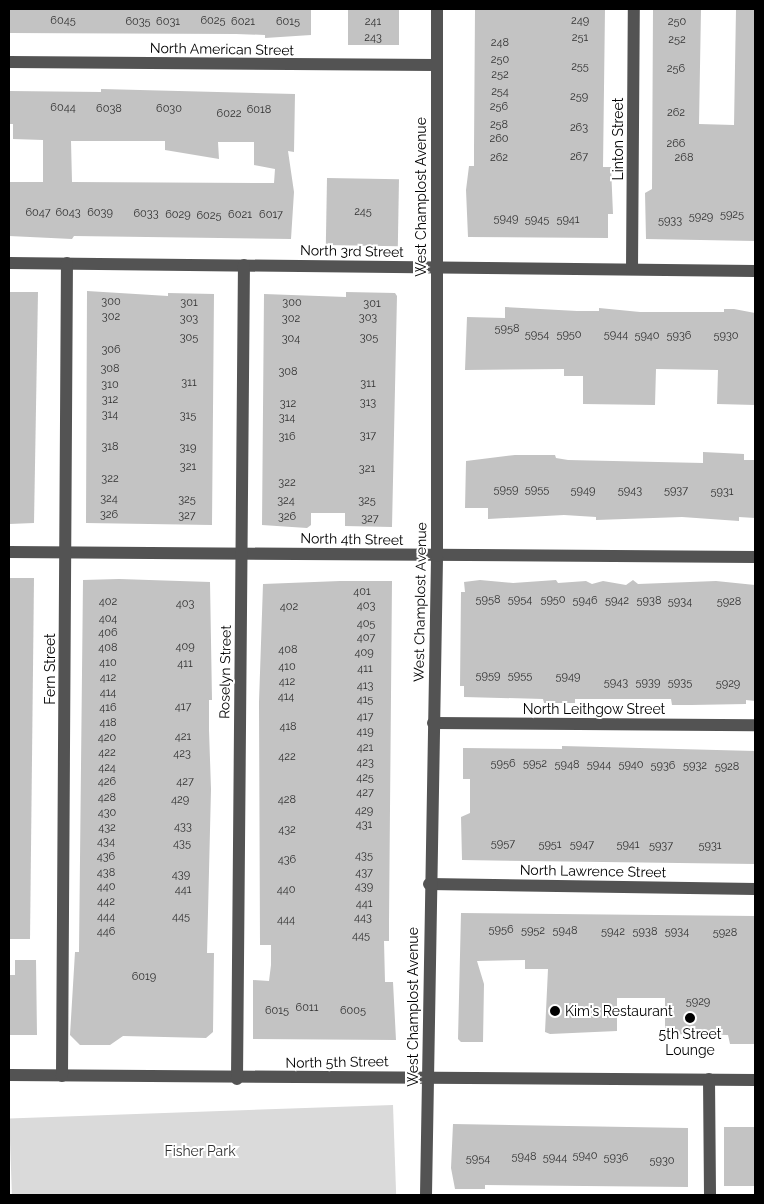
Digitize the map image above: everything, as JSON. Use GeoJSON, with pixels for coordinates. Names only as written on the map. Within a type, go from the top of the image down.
{"type":"FeatureCollection","features":[{"type":"Feature","properties":{"kind":"street","name":"West Champlost Avenue"},"geometry":{"type":"LineString","coordinates":[[426,1195],[436,556],[437,9]]}},
{"type":"Feature","properties":{"kind":"street","name":"Linton Street"},"geometry":{"type":"LineString","coordinates":[[632,269],[634,9]]}},
{"type":"Feature","properties":{"kind":"street","name":"North American Street"},"geometry":{"type":"LineString","coordinates":[[9,62],[436,66]]}},
{"type":"Feature","properties":{"kind":"street","name":"North 3rd Street"},"geometry":{"type":"LineString","coordinates":[[9,263],[755,271]]}},
{"type":"Feature","properties":{"kind":"street","name":"Fern Street"},"geometry":{"type":"LineString","coordinates":[[62,1076],[67,263]]}},
{"type":"Feature","properties":{"kind":"street","name":"Roselyn Street"},"geometry":{"type":"LineString","coordinates":[[237,1078],[244,265]]}},
{"type":"Feature","properties":{"kind":"street","name":"North 4th Street"},"geometry":{"type":"LineString","coordinates":[[9,552],[241,552],[436,556],[755,557]]}},
{"type":"Feature","properties":{"kind":"street","name":"North Leithgow Street"},"geometry":{"type":"LineString","coordinates":[[433,723],[755,725]]}},
{"type":"Feature","properties":{"kind":"street","name":"North Lawrence Street"},"geometry":{"type":"LineString","coordinates":[[430,884],[755,889]]}},
{"type":"Feature","properties":{"kind":"street","name":"North 5th Street"},"geometry":{"type":"LineString","coordinates":[[9,1075],[237,1078],[428,1076],[755,1080]]}},
{"type":"Feature","properties":{"kind":"street"},"geometry":{"type":"LineString","coordinates":[[709,1079],[710,1195]]}},
{"type":"Feature","properties":{"kind":"green space","name":"Fisher Park"},"geometry":{"type":"Polygon","coordinates":[[[393,1105],[396,1195],[12,1195],[9,1118],[393,1105]]]}},
{"type":"Feature","properties":{"kind":"building"},"geometry":{"type":"Polygon","coordinates":[[[9,9],[311,9],[311,35],[265,38],[265,35],[236,34],[9,33],[9,9]]]}},
{"type":"Feature","properties":{"kind":"building"},"geometry":{"type":"Polygon","coordinates":[[[348,9],[399,9],[399,45],[348,45],[348,9]]]}},
{"type":"Feature","properties":{"kind":"building"},"geometry":{"type":"Polygon","coordinates":[[[475,9],[605,9],[603,167],[611,167],[613,214],[608,214],[608,238],[468,237],[466,190],[469,166],[474,166],[475,9]]]}},
{"type":"Feature","properties":{"kind":"building"},"geometry":{"type":"Polygon","coordinates":[[[653,9],[701,9],[699,124],[734,125],[736,9],[755,9],[755,241],[646,239],[645,193],[652,189],[653,9]]]}},
{"type":"Feature","properties":{"kind":"building"},"geometry":{"type":"Polygon","coordinates":[[[101,89],[295,94],[294,152],[288,151],[294,192],[291,239],[74,236],[72,239],[9,236],[9,182],[43,182],[43,140],[13,139],[13,124],[9,124],[9,91],[101,92],[101,89]],[[71,141],[72,182],[274,183],[275,169],[254,165],[254,142],[218,142],[219,159],[165,150],[165,141],[71,141]]]}},
{"type":"Feature","properties":{"kind":"building"},"geometry":{"type":"Polygon","coordinates":[[[327,178],[399,179],[398,246],[326,245],[327,178]]]}},
{"type":"Feature","properties":{"kind":"building"},"geometry":{"type":"Polygon","coordinates":[[[87,291],[168,296],[168,293],[214,294],[212,525],[86,523],[87,291]]]}},
{"type":"Feature","properties":{"kind":"building"},"geometry":{"type":"Polygon","coordinates":[[[9,292],[38,292],[34,523],[9,524],[9,292]]]}},
{"type":"Feature","properties":{"kind":"building"},"geometry":{"type":"Polygon","coordinates":[[[346,292],[395,293],[397,296],[392,527],[345,526],[345,513],[311,513],[311,525],[307,528],[262,525],[264,294],[346,297],[346,292]]]}},
{"type":"Feature","properties":{"kind":"building"},"geometry":{"type":"Polygon","coordinates":[[[505,307],[577,311],[599,311],[599,308],[640,312],[724,312],[724,309],[734,309],[755,313],[755,405],[717,404],[718,370],[656,369],[655,405],[583,404],[583,376],[564,376],[564,369],[465,370],[467,317],[505,318],[505,307]]]}},
{"type":"Feature","properties":{"kind":"building"},"geometry":{"type":"Polygon","coordinates":[[[703,452],[744,454],[744,460],[755,460],[755,518],[739,517],[739,521],[682,517],[596,520],[596,517],[564,515],[488,519],[488,508],[465,508],[466,461],[515,455],[555,455],[556,458],[568,460],[703,463],[703,452]]]}},
{"type":"Feature","properties":{"kind":"building"},"geometry":{"type":"Polygon","coordinates":[[[9,578],[34,578],[30,939],[9,939],[9,578]]]}},
{"type":"Feature","properties":{"kind":"building"},"geometry":{"type":"Polygon","coordinates":[[[119,579],[210,582],[212,700],[209,700],[211,789],[207,953],[214,953],[213,1032],[206,1038],[123,1036],[110,1045],[80,1045],[70,1035],[75,952],[79,952],[83,580],[119,579]]]}},
{"type":"Feature","properties":{"kind":"building"},"geometry":{"type":"Polygon","coordinates":[[[480,580],[513,583],[556,580],[558,583],[586,581],[592,584],[603,581],[626,585],[633,580],[638,584],[716,581],[755,585],[755,701],[746,700],[746,704],[672,705],[671,699],[575,699],[575,703],[544,703],[543,699],[464,697],[464,686],[460,686],[461,592],[465,592],[464,582],[480,580]]]}},
{"type":"Feature","properties":{"kind":"building"},"geometry":{"type":"Polygon","coordinates":[[[392,581],[389,941],[384,941],[385,982],[393,982],[396,1040],[253,1039],[253,980],[269,981],[271,965],[271,945],[260,945],[259,702],[263,584],[392,581]]]}},
{"type":"Feature","properties":{"kind":"building"},"geometry":{"type":"Polygon","coordinates":[[[562,746],[755,751],[755,864],[462,860],[461,817],[470,813],[470,779],[463,779],[463,748],[562,749],[562,746]]]}},
{"type":"Feature","properties":{"kind":"building"},"geometry":{"type":"Polygon","coordinates":[[[461,913],[755,916],[755,1044],[730,1044],[728,1035],[668,1034],[665,1031],[665,998],[617,998],[617,1031],[550,1034],[545,1032],[548,969],[525,969],[525,960],[477,961],[484,984],[483,1042],[461,1042],[458,1039],[461,913]]]}},
{"type":"Feature","properties":{"kind":"building"},"geometry":{"type":"Polygon","coordinates":[[[15,960],[36,960],[37,1035],[9,1035],[9,975],[15,975],[15,960]]]}},
{"type":"Feature","properties":{"kind":"building"},"geometry":{"type":"Polygon","coordinates":[[[453,1124],[688,1128],[688,1187],[485,1185],[485,1189],[455,1189],[451,1168],[453,1124]]]}},
{"type":"Feature","properties":{"kind":"building"},"geometry":{"type":"Polygon","coordinates":[[[724,1127],[755,1127],[755,1186],[724,1186],[724,1127]]]}},
{"type":"Feature","properties":{"kind":"place","name":"Kim's Restaurant"},"geometry":{"type":"Point","coordinates":[555,1011]}},
{"type":"Feature","properties":{"kind":"place","name":"5th Street Lounge"},"geometry":{"type":"Point","coordinates":[690,1018]}}]}
